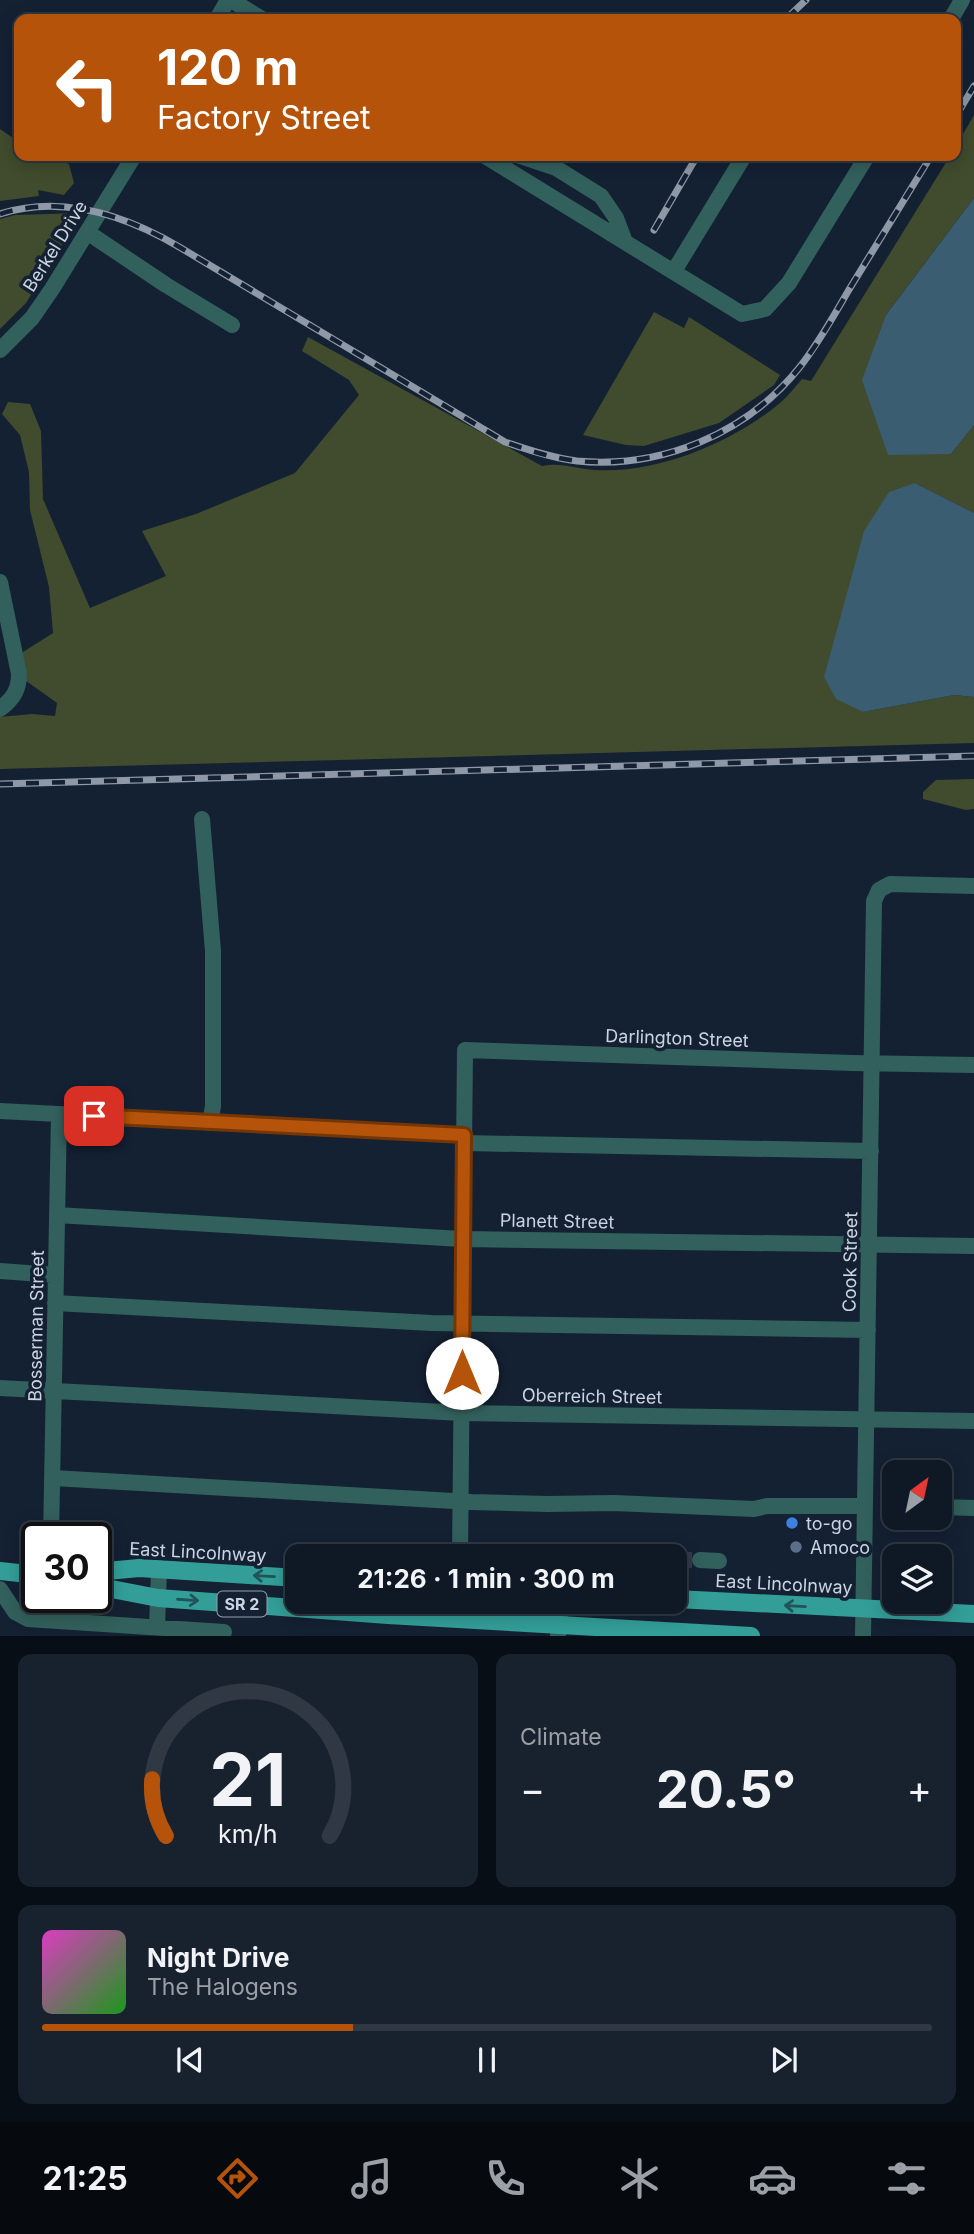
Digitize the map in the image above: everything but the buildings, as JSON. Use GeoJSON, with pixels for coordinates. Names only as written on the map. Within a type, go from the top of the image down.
{"type":"FeatureCollection","features":[{"type":"Feature","properties":{"kind":"main road","name":"East Lincolnway"},"geometry":{"type":"LineString","coordinates":[[112,1571],[139,1568],[285,1577]]}},
{"type":"Feature","properties":{"kind":"main road"},"geometry":{"type":"LineString","coordinates":[[0,1571],[21,1573]]}},
{"type":"Feature","properties":{"kind":"main road","name":"SR 2"},"geometry":{"type":"LineString","coordinates":[[112,1589],[158,1598],[285,1607]]}},
{"type":"Feature","properties":{"kind":"main road","name":"East Lincolnway"},"geometry":{"type":"LineString","coordinates":[[687,1600],[974,1614]]}},
{"type":"Feature","properties":{"kind":"main road","name":"SR 2"},"geometry":{"type":"LineString","coordinates":[[374,1614],[402,1614]]}},
{"type":"Feature","properties":{"kind":"main road","name":"SR 2"},"geometry":{"type":"LineString","coordinates":[[478,1614],[558,1630],[751,1636]]}},
{"type":"Feature","properties":{"kind":"street"},"geometry":{"type":"LineString","coordinates":[[230,0],[254,14]]}},
{"type":"Feature","properties":{"kind":"street","name":"Berkel Drive"},"geometry":{"type":"LineString","coordinates":[[0,350],[32,318],[131,161]]}},
{"type":"Feature","properties":{"kind":"street"},"geometry":{"type":"LineString","coordinates":[[493,161],[741,314],[765,309],[789,283],[864,161]]}},
{"type":"Feature","properties":{"kind":"street"},"geometry":{"type":"LineString","coordinates":[[535,161],[556,168],[601,196],[616,218],[625,242]]}},
{"type":"Feature","properties":{"kind":"street"},"geometry":{"type":"LineString","coordinates":[[674,271],[741,161]]}},
{"type":"Feature","properties":{"kind":"street"},"geometry":{"type":"LineString","coordinates":[[87,232],[232,325]]}},
{"type":"Feature","properties":{"kind":"street"},"geometry":{"type":"LineString","coordinates":[[0,582],[19,684],[10,701],[0,709]]}},
{"type":"Feature","properties":{"kind":"street"},"geometry":{"type":"LineString","coordinates":[[202,819],[212,951],[213,1106],[210,1123]]}},
{"type":"Feature","properties":{"kind":"street","name":"Cook Street"},"geometry":{"type":"LineString","coordinates":[[863,1636],[874,901],[879,890],[890,884],[974,886]]}},
{"type":"Feature","properties":{"kind":"street","name":"Darlington Street"},"geometry":{"type":"LineString","coordinates":[[464,1139],[465,1050],[974,1065]]}},
{"type":"Feature","properties":{"kind":"street"},"geometry":{"type":"LineString","coordinates":[[0,1111],[464,1139],[871,1151]]}},
{"type":"Feature","properties":{"kind":"street","name":"Bosserman Street"},"geometry":{"type":"LineString","coordinates":[[52,1522],[59,1114]]}},
{"type":"Feature","properties":{"kind":"street"},"geometry":{"type":"LineString","coordinates":[[460,1544],[464,1139]]}},
{"type":"Feature","properties":{"kind":"street","name":"Planett Street"},"geometry":{"type":"LineString","coordinates":[[57,1215],[462,1239],[974,1246]]}},
{"type":"Feature","properties":{"kind":"street"},"geometry":{"type":"LineString","coordinates":[[0,1271],[55,1275]]}},
{"type":"Feature","properties":{"kind":"street"},"geometry":{"type":"LineString","coordinates":[[55,1303],[419,1322],[868,1330]]}},
{"type":"Feature","properties":{"kind":"street","name":"Oberreich Street"},"geometry":{"type":"LineString","coordinates":[[0,1388],[462,1413],[974,1420]]}},
{"type":"Feature","properties":{"kind":"street"},"geometry":{"type":"LineString","coordinates":[[53,1478],[461,1501],[614,1503],[754,1509],[767,1506],[865,1506]]}},
{"type":"Feature","properties":{"kind":"street"},"geometry":{"type":"LineString","coordinates":[[952,1507],[974,1508]]}},
{"type":"Feature","properties":{"kind":"street"},"geometry":{"type":"LineString","coordinates":[[700,1560],[719,1561]]}},
{"type":"Feature","properties":{"kind":"street"},"geometry":{"type":"LineString","coordinates":[[157,1627],[159,1570]]}},
{"type":"Feature","properties":{"kind":"street"},"geometry":{"type":"LineString","coordinates":[[0,1589],[15,1612],[28,1619],[224,1632]]}},
{"type":"Feature","properties":{"kind":"green space"},"geometry":{"type":"Polygon","coordinates":[[[974,115],[974,198],[886,315],[951,454],[974,425],[974,513],[915,483],[863,712],[954,695],[974,697],[974,743],[0,769],[0,717],[32,714],[55,716],[57,703],[22,678],[23,652],[53,633],[49,587],[30,510],[29,472],[20,435],[2,414],[8,402],[30,404],[41,431],[43,499],[90,608],[166,576],[142,531],[196,514],[295,473],[359,395],[349,380],[302,351],[308,337],[542,466],[619,470],[669,461],[694,453],[740,430],[780,403],[802,379],[811,381],[947,161],[961,161],[961,137],[974,115]]]}},
{"type":"Feature","properties":{"kind":"green space"},"geometry":{"type":"Polygon","coordinates":[[[0,129],[14,139],[14,161],[61,161],[69,164],[74,183],[64,195],[38,190],[39,196],[0,201],[0,129]]]}},
{"type":"Feature","properties":{"kind":"green space"},"geometry":{"type":"Polygon","coordinates":[[[82,213],[26,303],[0,329],[0,219],[15,215],[82,213]]]}},
{"type":"Feature","properties":{"kind":"green space"},"geometry":{"type":"Polygon","coordinates":[[[654,312],[684,328],[689,317],[780,375],[774,385],[719,423],[644,446],[626,445],[583,435],[654,312]]]}},
{"type":"Feature","properties":{"kind":"green space"},"geometry":{"type":"Polygon","coordinates":[[[974,779],[974,809],[966,810],[923,799],[923,792],[936,780],[974,779]]]}},
{"type":"Feature","properties":{"kind":"water"},"geometry":{"type":"Polygon","coordinates":[[[974,198],[974,425],[951,454],[888,455],[862,380],[886,315],[974,198]]]}},
{"type":"Feature","properties":{"kind":"water"},"geometry":{"type":"Polygon","coordinates":[[[915,483],[974,513],[974,697],[954,695],[863,712],[836,699],[824,677],[864,531],[889,492],[915,483]]]}},
{"type":"Feature","properties":{"kind":"tunnel"},"geometry":{"type":"LineString","coordinates":[[687,1560],[700,1560]]}},
{"type":"Feature","properties":{"kind":"railway"},"geometry":{"type":"LineString","coordinates":[[791,14],[806,0]]}},
{"type":"Feature","properties":{"kind":"railway"},"geometry":{"type":"LineString","coordinates":[[961,108],[974,86]]}},
{"type":"Feature","properties":{"kind":"railway"},"geometry":{"type":"LineString","coordinates":[[654,230],[694,161]]}},
{"type":"Feature","properties":{"kind":"railway"},"geometry":{"type":"LineString","coordinates":[[0,214],[47,206],[71,208],[117,218],[139,226],[181,248],[505,442],[558,458],[608,462],[640,459],[700,442],[728,429],[754,412],[778,391],[820,339],[928,161]]}},
{"type":"Feature","properties":{"kind":"railway"},"geometry":{"type":"LineString","coordinates":[[0,784],[974,756]]}},
{"type":"Feature","properties":{"kind":"place","name":"to-go"},"geometry":{"type":"Point","coordinates":[792,1523]}},
{"type":"Feature","properties":{"kind":"place","name":"Amoco"},"geometry":{"type":"Point","coordinates":[796,1547]}},
{"type":"Feature","properties":{"kind":"route"},"geometry":{"type":"LineString","coordinates":[[94,1116],[464,1135],[462,1373]]}}]}
